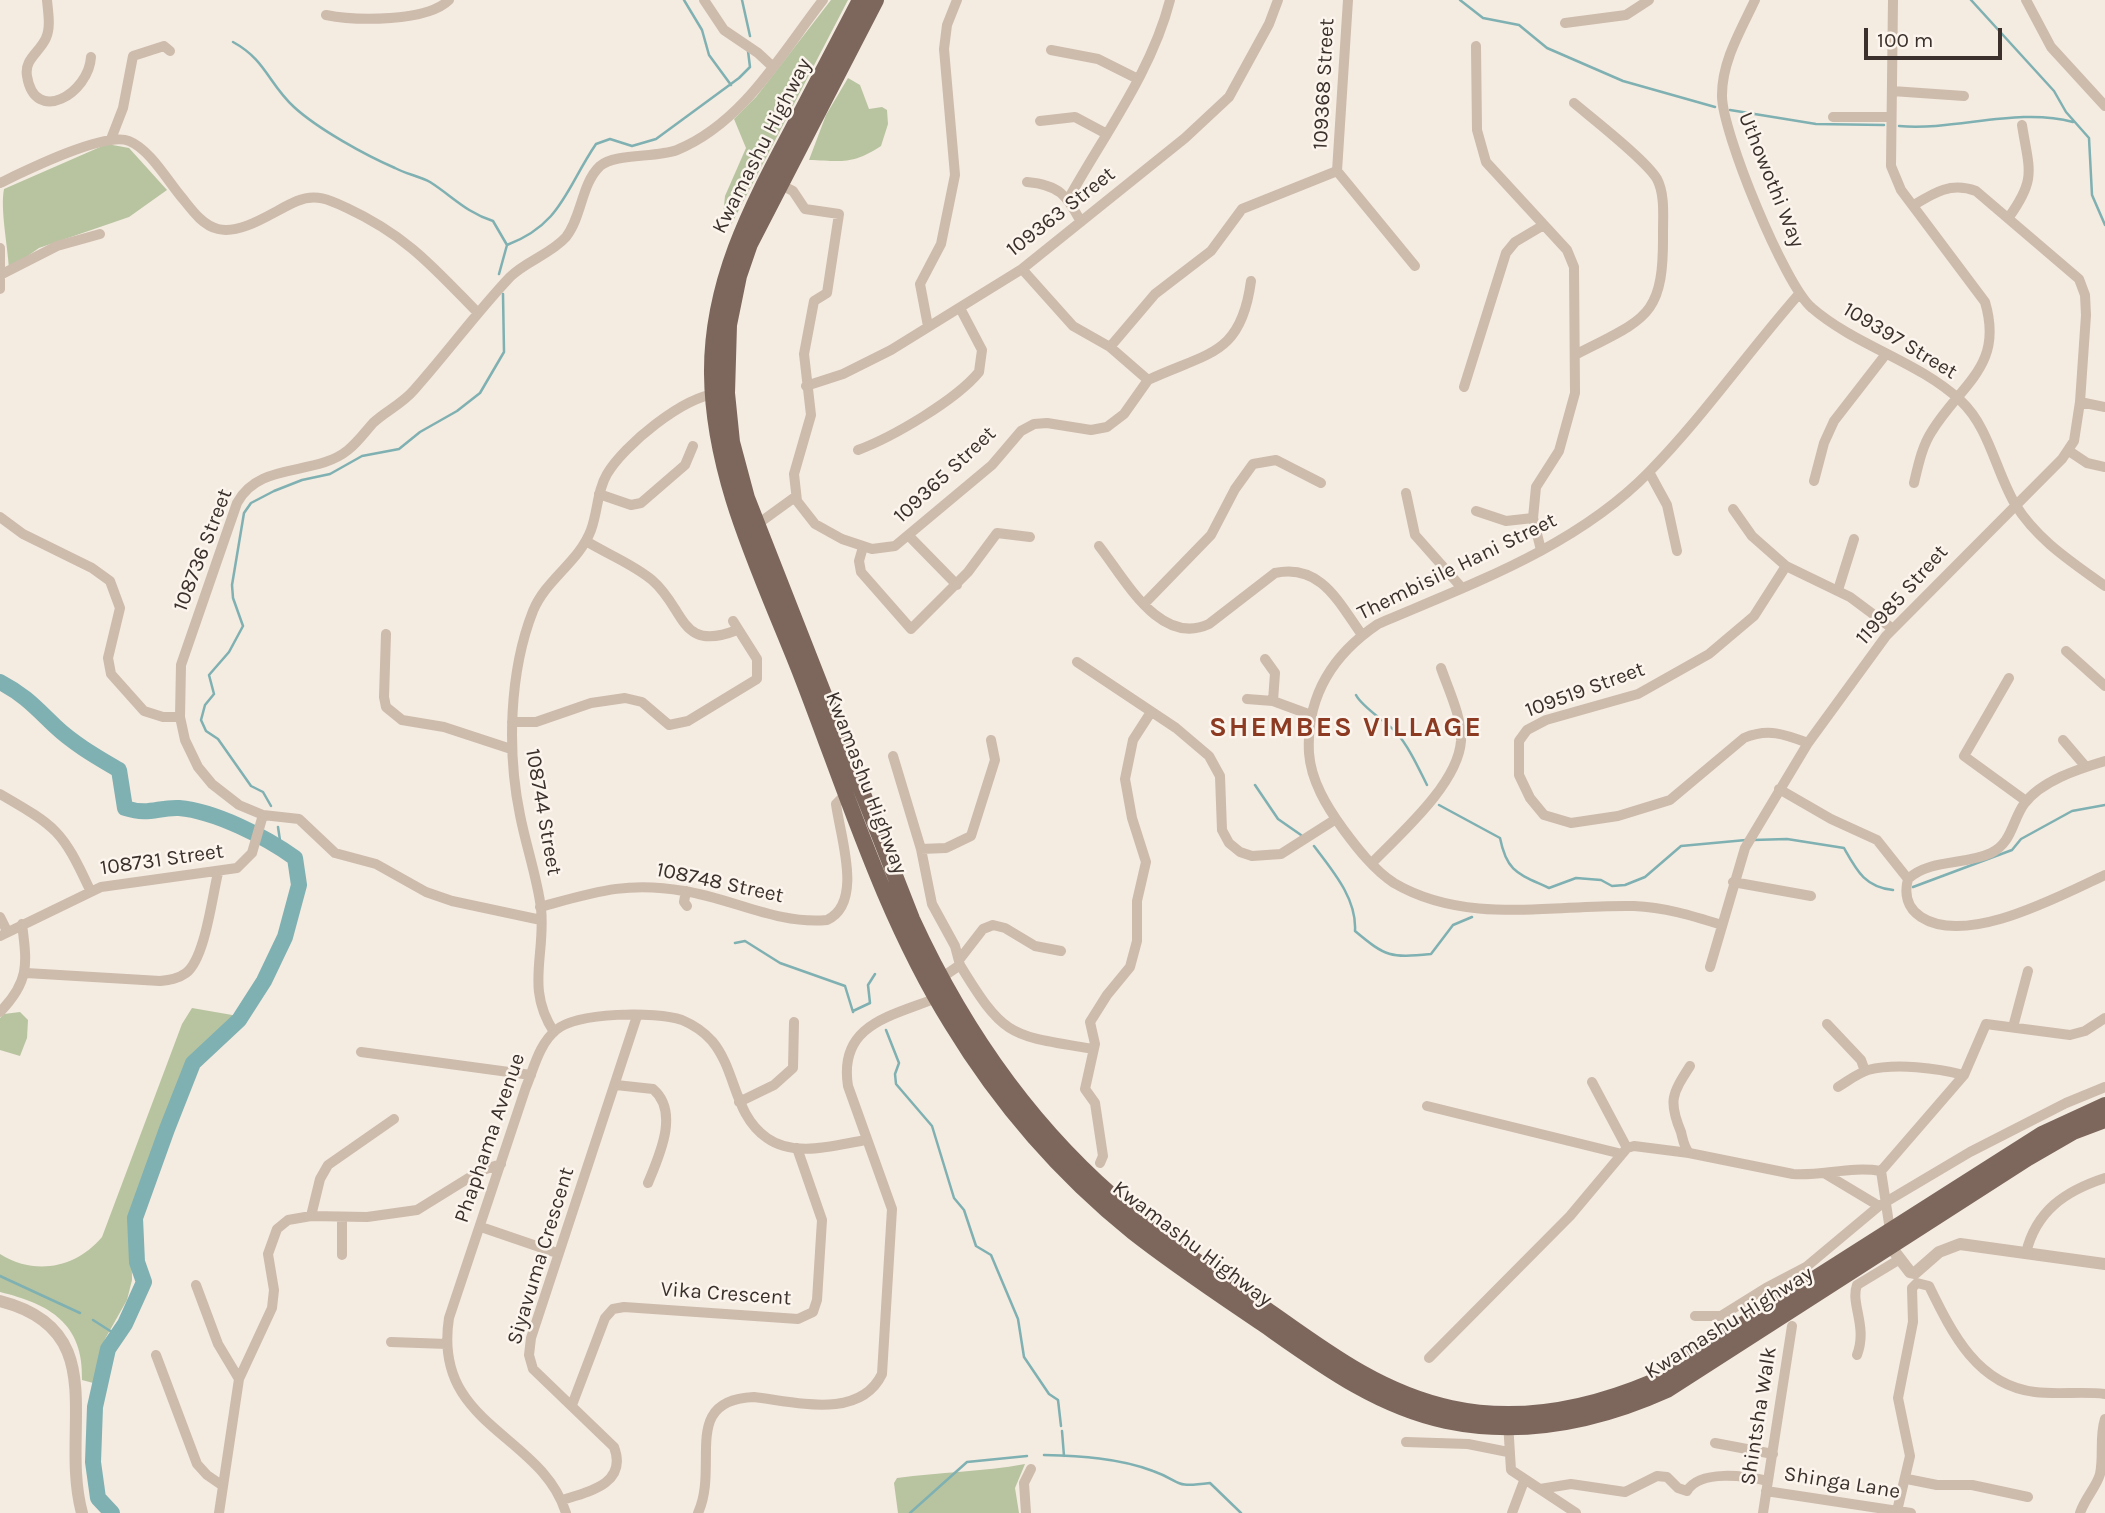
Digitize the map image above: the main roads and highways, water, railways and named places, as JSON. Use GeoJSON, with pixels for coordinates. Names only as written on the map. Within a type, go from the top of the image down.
{"type":"FeatureCollection","features":[{"type":"Feature","properties":{"kind":"main road","name":"Kwamashu Highway"},"geometry":{"type":"LineString","coordinates":[[860,0],[737,239],[723,282],[713,337],[720,393],[751,528],[841,798],[900,927],[943,995],[968,1050],[1009,1105],[1080,1183],[1160,1252],[1322,1357],[1373,1396],[1415,1413],[1477,1426],[1508,1421],[1564,1424],[1594,1419],[1667,1390],[2053,1143],[2105,1120]]}},
{"type":"Feature","properties":{"kind":"main road","name":"Kwamashu Highway"},"geometry":{"type":"LineString","coordinates":[[720,393],[739,276],[779,184],[876,0]]}},
{"type":"Feature","properties":{"kind":"main road","name":"Kwamashu Highway"},"geometry":{"type":"LineString","coordinates":[[751,528],[912,919],[941,978],[943,995]]}},
{"type":"Feature","properties":{"kind":"main road","name":"Kwamashu Highway"},"geometry":{"type":"LineString","coordinates":[[1893,1245],[2026,1144],[2105,1105]]}},
{"type":"Feature","properties":{"kind":"waterway"},"geometry":{"type":"LineString","coordinates":[[684,0],[702,30],[709,55],[731,85]]}},
{"type":"Feature","properties":{"kind":"waterway"},"geometry":{"type":"LineString","coordinates":[[742,0],[750,36]]}},
{"type":"Feature","properties":{"kind":"waterway"},"geometry":{"type":"LineString","coordinates":[[1460,0],[1483,18],[1519,25],[1547,48],[1623,81],[1715,107]]}},
{"type":"Feature","properties":{"kind":"waterway"},"geometry":{"type":"LineString","coordinates":[[1971,0],[2054,91],[2066,112],[2089,138],[2092,195],[2105,225]]}},
{"type":"Feature","properties":{"kind":"waterway"},"geometry":{"type":"LineString","coordinates":[[233,42],[253,56],[285,98],[316,124],[370,156],[430,182],[467,209],[493,221],[507,245],[499,274]]}},
{"type":"Feature","properties":{"kind":"waterway"},"geometry":{"type":"LineString","coordinates":[[507,245],[540,227],[551,215],[596,144],[610,139],[632,146],[656,139],[739,78],[750,67],[748,51]]}},
{"type":"Feature","properties":{"kind":"waterway"},"geometry":{"type":"LineString","coordinates":[[1730,110],[1816,124],[1884,125]]}},
{"type":"Feature","properties":{"kind":"waterway"},"geometry":{"type":"LineString","coordinates":[[1899,126],[1921,127],[2030,117],[2073,122]]}},
{"type":"Feature","properties":{"kind":"waterway"},"geometry":{"type":"LineString","coordinates":[[271,806],[263,792],[251,786],[218,739],[206,731],[201,720],[205,705],[214,694],[209,675],[229,652],[243,626],[233,598],[232,585],[244,513],[251,503],[274,491],[302,480],[330,474],[362,456],[399,449],[480,393],[504,352],[503,294]]}},
{"type":"Feature","properties":{"kind":"waterway"},"geometry":{"type":"LineString","coordinates":[[0,682],[23,697],[70,739],[119,770],[125,808],[141,811],[171,808],[193,810],[240,826],[295,858],[299,885],[285,937],[264,981],[239,1020],[193,1063],[135,1218],[137,1262],[144,1282],[125,1324],[108,1349],[95,1407],[93,1462],[98,1498],[112,1513]]}},
{"type":"Feature","properties":{"kind":"waterway"},"geometry":{"type":"LineString","coordinates":[[1356,695],[1401,738],[1427,785]]}},
{"type":"Feature","properties":{"kind":"waterway"},"geometry":{"type":"LineString","coordinates":[[1255,785],[1278,819],[1301,835]]}},
{"type":"Feature","properties":{"kind":"waterway"},"geometry":{"type":"LineString","coordinates":[[1439,805],[1500,838],[1511,866],[1549,888],[1576,878],[1601,880],[1612,886],[1625,885],[1645,877],[1681,846],[1746,840]]}},
{"type":"Feature","properties":{"kind":"waterway"},"geometry":{"type":"LineString","coordinates":[[1913,887],[2012,850],[2021,839],[2072,811],[2105,805]]}},
{"type":"Feature","properties":{"kind":"waterway"},"geometry":{"type":"LineString","coordinates":[[278,827],[281,847]]}},
{"type":"Feature","properties":{"kind":"waterway"},"geometry":{"type":"LineString","coordinates":[[1753,840],[1787,839],[1844,848],[1863,876],[1875,885],[1893,890]]}},
{"type":"Feature","properties":{"kind":"waterway"},"geometry":{"type":"LineString","coordinates":[[1314,846],[1336,875],[1348,897],[1355,919],[1355,931],[1382,951],[1406,956],[1431,954],[1453,925],[1472,917]]}},
{"type":"Feature","properties":{"kind":"waterway"},"geometry":{"type":"LineString","coordinates":[[735,943],[745,941],[780,963],[845,986],[853,1012]]}},
{"type":"Feature","properties":{"kind":"waterway"},"geometry":{"type":"LineString","coordinates":[[853,1011],[870,1003],[868,985],[875,974]]}},
{"type":"Feature","properties":{"kind":"waterway"},"geometry":{"type":"LineString","coordinates":[[886,1030],[899,1063],[895,1074],[896,1084],[932,1126],[954,1198],[964,1210],[976,1246],[991,1255],[1018,1319],[1024,1357],[1049,1394],[1058,1400],[1061,1426]]}},
{"type":"Feature","properties":{"kind":"waterway"},"geometry":{"type":"LineString","coordinates":[[0,1276],[80,1313]]}},
{"type":"Feature","properties":{"kind":"waterway"},"geometry":{"type":"LineString","coordinates":[[93,1320],[115,1334]]}},
{"type":"Feature","properties":{"kind":"waterway"},"geometry":{"type":"LineString","coordinates":[[1062,1431],[1064,1456]]}},
{"type":"Feature","properties":{"kind":"waterway"},"geometry":{"type":"LineString","coordinates":[[1044,1455],[1113,1460],[1153,1471],[1178,1483],[1210,1483],[1241,1513]]}},
{"type":"Feature","properties":{"kind":"waterway"},"geometry":{"type":"LineString","coordinates":[[910,1513],[967,1462],[1027,1456]]}},
{"type":"Feature","properties":{"kind":"district","name":"SHEMBES VILLAGE"},"geometry":{"type":"Point","coordinates":[1346,728]}}]}
